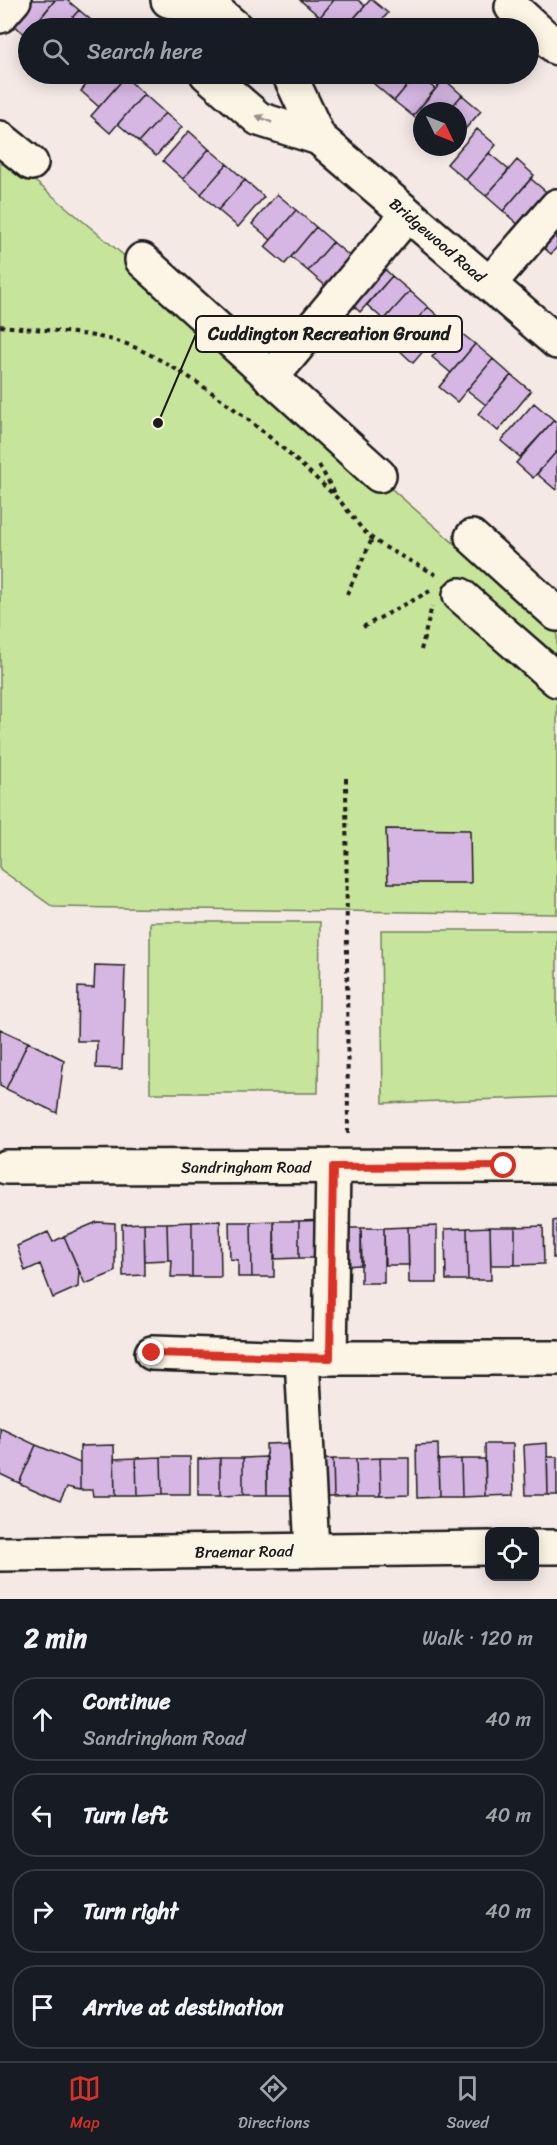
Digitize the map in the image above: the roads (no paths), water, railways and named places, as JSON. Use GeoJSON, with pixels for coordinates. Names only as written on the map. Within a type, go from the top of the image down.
{"type":"FeatureCollection","features":[{"type":"Feature","properties":{"kind":"street"},"geometry":{"type":"LineString","coordinates":[[0,16],[14,0]]}},
{"type":"Feature","properties":{"kind":"street"},"geometry":{"type":"LineString","coordinates":[[167,0],[173,18]]}},
{"type":"Feature","properties":{"kind":"street"},"geometry":{"type":"LineString","coordinates":[[167,0],[221,15],[224,18]]}},
{"type":"Feature","properties":{"kind":"street"},"geometry":{"type":"LineString","coordinates":[[512,8],[523,18]]}},
{"type":"Feature","properties":{"kind":"street"},"geometry":{"type":"LineString","coordinates":[[539,32],[557,48]]}},
{"type":"Feature","properties":{"kind":"street","name":"Bridgewood Road"},"geometry":{"type":"LineString","coordinates":[[219,84],[259,119],[319,138],[557,342]]}},
{"type":"Feature","properties":{"kind":"street","name":"Bridgewood Road"},"geometry":{"type":"LineString","coordinates":[[294,84],[319,138]]}},
{"type":"Feature","properties":{"kind":"street"},"geometry":{"type":"LineString","coordinates":[[0,138],[31,163]]}},
{"type":"Feature","properties":{"kind":"street"},"geometry":{"type":"LineString","coordinates":[[489,284],[557,206]]}},
{"type":"Feature","properties":{"kind":"street"},"geometry":{"type":"LineString","coordinates":[[271,378],[407,215]]}},
{"type":"Feature","properties":{"kind":"street"},"geometry":{"type":"LineString","coordinates":[[142,260],[379,475]]}},
{"type":"Feature","properties":{"kind":"street"},"geometry":{"type":"LineString","coordinates":[[472,537],[557,614]]}},
{"type":"Feature","properties":{"kind":"street"},"geometry":{"type":"LineString","coordinates":[[449,589],[557,680]]}},
{"type":"Feature","properties":{"kind":"street","name":"Sandringham Road"},"geometry":{"type":"LineString","coordinates":[[2,1173],[557,1166]]}},
{"type":"Feature","properties":{"kind":"street"},"geometry":{"type":"LineString","coordinates":[[312,1550],[316,1358],[341,1167]]}},
{"type":"Feature","properties":{"kind":"street"},"geometry":{"type":"LineString","coordinates":[[152,1353],[316,1358],[557,1358]]}},
{"type":"Feature","properties":{"kind":"street"},"geometry":{"type":"LineString","coordinates":[[539,1547],[557,1547]]}},
{"type":"Feature","properties":{"kind":"street","name":"Braemar Road"},"geometry":{"type":"LineString","coordinates":[[0,1554],[485,1548]]}},
{"type":"Feature","properties":{"kind":"place","name":"Cuddington Recreation Ground"},"geometry":{"type":"Point","coordinates":[158,423]}}]}
